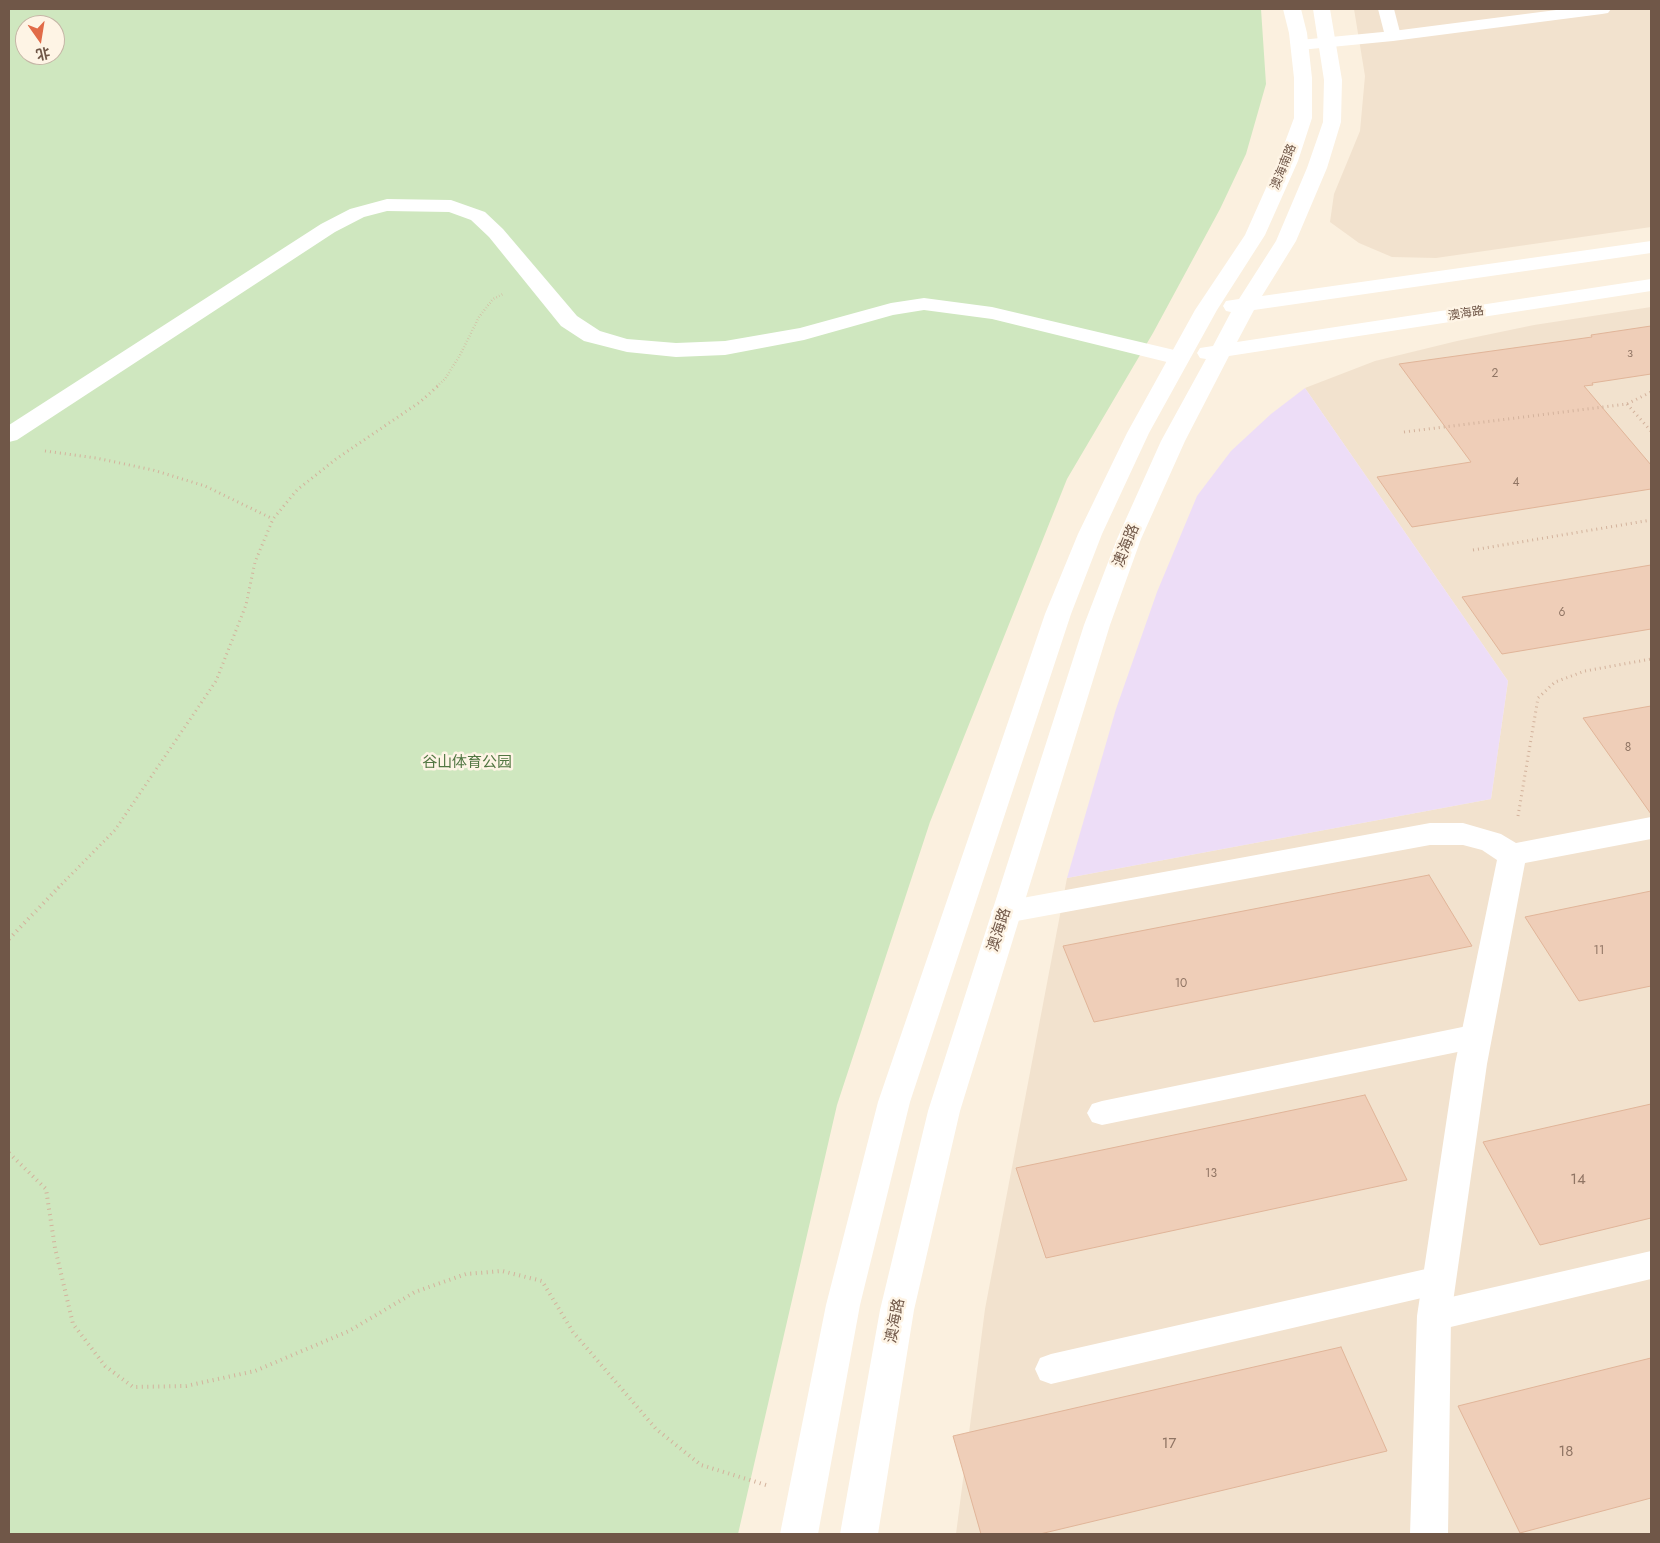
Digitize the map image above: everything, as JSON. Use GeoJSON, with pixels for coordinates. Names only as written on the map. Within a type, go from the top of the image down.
{"type":"FeatureCollection","features":[{"type":"Feature","properties":{"kind":"main road","name":"澳海南路"},"geometry":{"type":"LineString","coordinates":[[1206,310],[1255,235],[1288,161],[1303,118],[1304,78],[1300,45],[1292,9]]}},
{"type":"Feature","properties":{"kind":"main road"},"geometry":{"type":"LineString","coordinates":[[1246,304],[1286,241],[1317,168],[1332,122],[1333,80],[1321,9]]}},
{"type":"Feature","properties":{"kind":"main road"},"geometry":{"type":"LineString","coordinates":[[1300,45],[1393,36],[1599,9]]}},
{"type":"Feature","properties":{"kind":"main road"},"geometry":{"type":"LineString","coordinates":[[9,435],[328,228],[357,213],[387,205],[451,206],[478,216],[496,233],[569,321],[592,336],[626,345],[676,350],[725,348],[804,334],[891,309],[924,304],[992,313],[1179,358]]}},
{"type":"Feature","properties":{"kind":"main road"},"geometry":{"type":"LineString","coordinates":[[799,1534],[804,1497],[843,1305],[894,1102],[1058,614],[1090,534],[1138,433],[1206,310],[1651,247]]}},
{"type":"Feature","properties":{"kind":"main road","name":"澳海路"},"geometry":{"type":"LineString","coordinates":[[1179,358],[1651,285]]}},
{"type":"Feature","properties":{"kind":"main road","name":"澳海路"},"geometry":{"type":"LineString","coordinates":[[860,1534],[897,1310],[937,1139],[1006,912],[1097,625],[1129,539],[1173,441],[1246,304]]}},
{"type":"Feature","properties":{"kind":"main road"},"geometry":{"type":"LineString","coordinates":[[1006,912],[1430,834],[1463,834],[1491,842],[1512,855],[1651,828]]}},
{"type":"Feature","properties":{"kind":"main road"},"geometry":{"type":"LineString","coordinates":[[1429,1534],[1434,1316],[1471,1064],[1512,855]]}},
{"type":"Feature","properties":{"kind":"lane"},"geometry":{"type":"LineString","coordinates":[[1386,9],[1393,36]]}},
{"type":"Feature","properties":{"kind":"lane"},"geometry":{"type":"LineString","coordinates":[[1102,1113],[1477,1036]]}},
{"type":"Feature","properties":{"kind":"lane"},"geometry":{"type":"LineString","coordinates":[[1434,1316],[1651,1265]]}},
{"type":"Feature","properties":{"kind":"lane"},"geometry":{"type":"LineString","coordinates":[[1051,1369],[1439,1280]]}},
{"type":"Feature","properties":{"kind":"path"},"geometry":{"type":"LineString","coordinates":[[9,939],[115,830],[216,681],[246,605],[255,562],[273,519],[297,490],[336,459],[420,402],[445,378],[460,355],[480,317],[493,299],[512,289],[536,281]]}},
{"type":"Feature","properties":{"kind":"path"},"geometry":{"type":"LineString","coordinates":[[1404,432],[1627,404],[1651,392]]}},
{"type":"Feature","properties":{"kind":"path"},"geometry":{"type":"LineString","coordinates":[[1627,404],[1651,431]]}},
{"type":"Feature","properties":{"kind":"path"},"geometry":{"type":"LineString","coordinates":[[41,451],[96,458],[154,470],[205,486],[273,519]]}},
{"type":"Feature","properties":{"kind":"path"},"geometry":{"type":"LineString","coordinates":[[1473,550],[1651,520]]}},
{"type":"Feature","properties":{"kind":"path"},"geometry":{"type":"LineString","coordinates":[[1512,855],[1538,698],[1555,682],[1584,671],[1651,659]]}},
{"type":"Feature","properties":{"kind":"path"},"geometry":{"type":"LineString","coordinates":[[9,1153],[46,1189],[55,1248],[73,1324],[105,1366],[133,1387],[186,1386],[255,1371],[350,1331],[415,1292],[466,1274],[502,1271],[542,1280],[573,1332],[618,1386],[656,1429],[701,1465],[804,1497]]}},
{"type":"Feature","properties":{"kind":"shaded area"},"geometry":{"type":"Polygon","coordinates":[[[1354,9],[1651,9],[1651,227],[1436,258],[1392,257],[1359,243],[1330,222],[1334,194],[1360,131],[1365,76],[1354,9]]]}},
{"type":"Feature","properties":{"kind":"shaded area"},"geometry":{"type":"Polygon","coordinates":[[[1651,307],[1651,1534],[956,1534],[985,1309],[1067,878],[1491,799],[1508,681],[1305,388],[1375,361],[1457,341],[1534,325],[1651,307]]]}},
{"type":"Feature","properties":{"kind":"shaded area"},"geometry":{"type":"Polygon","coordinates":[[[1305,388],[1508,681],[1491,799],[1067,878],[1116,709],[1157,592],[1197,496],[1231,451],[1271,414],[1305,388]]]}},
{"type":"Feature","properties":{"kind":"green space","name":"谷山体育公园"},"geometry":{"type":"Polygon","coordinates":[[[9,9],[1261,9],[1266,84],[1246,154],[1220,209],[1153,333],[1067,479],[930,822],[837,1105],[738,1534],[9,1534],[9,9]]]}},
{"type":"Feature","properties":{"kind":"building"},"geometry":{"type":"Polygon","coordinates":[[[1651,326],[1651,374],[1592,383],[1593,385],[1584,386],[1651,465],[1651,489],[1412,527],[1377,477],[1471,462],[1399,364],[1592,337],[1591,335],[1651,326]]]}},
{"type":"Feature","properties":{"kind":"building"},"geometry":{"type":"Polygon","coordinates":[[[1651,565],[1651,629],[1502,654],[1462,597],[1651,565]]]}},
{"type":"Feature","properties":{"kind":"building"},"geometry":{"type":"Polygon","coordinates":[[[1651,706],[1651,814],[1583,718],[1651,706]]]}},
{"type":"Feature","properties":{"kind":"building"},"geometry":{"type":"Polygon","coordinates":[[[1429,875],[1472,946],[1094,1022],[1063,946],[1429,875]]]}},
{"type":"Feature","properties":{"kind":"building"},"geometry":{"type":"Polygon","coordinates":[[[1651,891],[1651,986],[1579,1001],[1525,917],[1651,891]]]}},
{"type":"Feature","properties":{"kind":"building"},"geometry":{"type":"Polygon","coordinates":[[[1365,1095],[1407,1180],[1046,1258],[1016,1168],[1365,1095]]]}},
{"type":"Feature","properties":{"kind":"building"},"geometry":{"type":"Polygon","coordinates":[[[1651,1104],[1651,1218],[1540,1245],[1483,1142],[1651,1104]]]}},
{"type":"Feature","properties":{"kind":"building"},"geometry":{"type":"Polygon","coordinates":[[[1341,1347],[1387,1451],[1040,1534],[981,1534],[953,1436],[1341,1347]]]}},
{"type":"Feature","properties":{"kind":"building"},"geometry":{"type":"Polygon","coordinates":[[[1651,1358],[1651,1498],[1520,1533],[1458,1406],[1651,1358]]]}}]}
